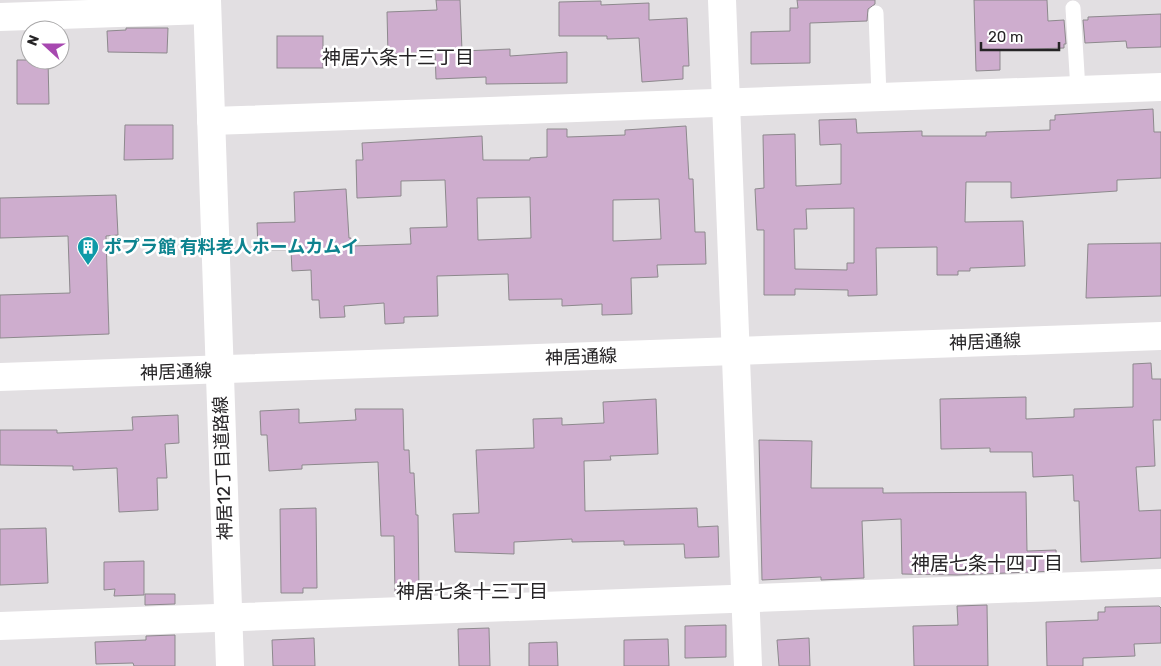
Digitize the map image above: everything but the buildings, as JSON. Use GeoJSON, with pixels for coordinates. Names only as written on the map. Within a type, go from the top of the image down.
{"type":"FeatureCollection","features":[{"type":"Feature","properties":{"kind":"street"},"geometry":{"type":"LineString","coordinates":[[722,0],[748,666]]}},
{"type":"Feature","properties":{"kind":"street"},"geometry":{"type":"LineString","coordinates":[[0,18],[207,5]]}},
{"type":"Feature","properties":{"kind":"street","name":"神居12丁目道路線"},"geometry":{"type":"LineString","coordinates":[[207,5],[230,666]]}},
{"type":"Feature","properties":{"kind":"street"},"geometry":{"type":"LineString","coordinates":[[211,121],[1161,87]]}},
{"type":"Feature","properties":{"kind":"street","name":"神居通線"},"geometry":{"type":"LineString","coordinates":[[0,377],[1161,336]]}},
{"type":"Feature","properties":{"kind":"street"},"geometry":{"type":"LineString","coordinates":[[0,626],[227,616],[746,600],[1161,583]]}},
{"type":"Feature","properties":{"kind":"lane"},"geometry":{"type":"LineString","coordinates":[[1073,8],[1078,90]]}},
{"type":"Feature","properties":{"kind":"lane"},"geometry":{"type":"LineString","coordinates":[[876,13],[879,97]]}},
{"type":"Feature","properties":{"kind":"place","name":"ポプラ館 有料老人ホームカムイ"},"geometry":{"type":"Point","coordinates":[88,266]}},
{"type":"Feature","properties":{"kind":"district","name":"神居六条十三丁目"},"geometry":{"type":"Point","coordinates":[398,57]}},
{"type":"Feature","properties":{"kind":"district","name":"神居七条十四丁目"},"geometry":{"type":"Point","coordinates":[987,563]}},
{"type":"Feature","properties":{"kind":"district","name":"神居七条十三丁目"},"geometry":{"type":"Point","coordinates":[472,591]}}]}
